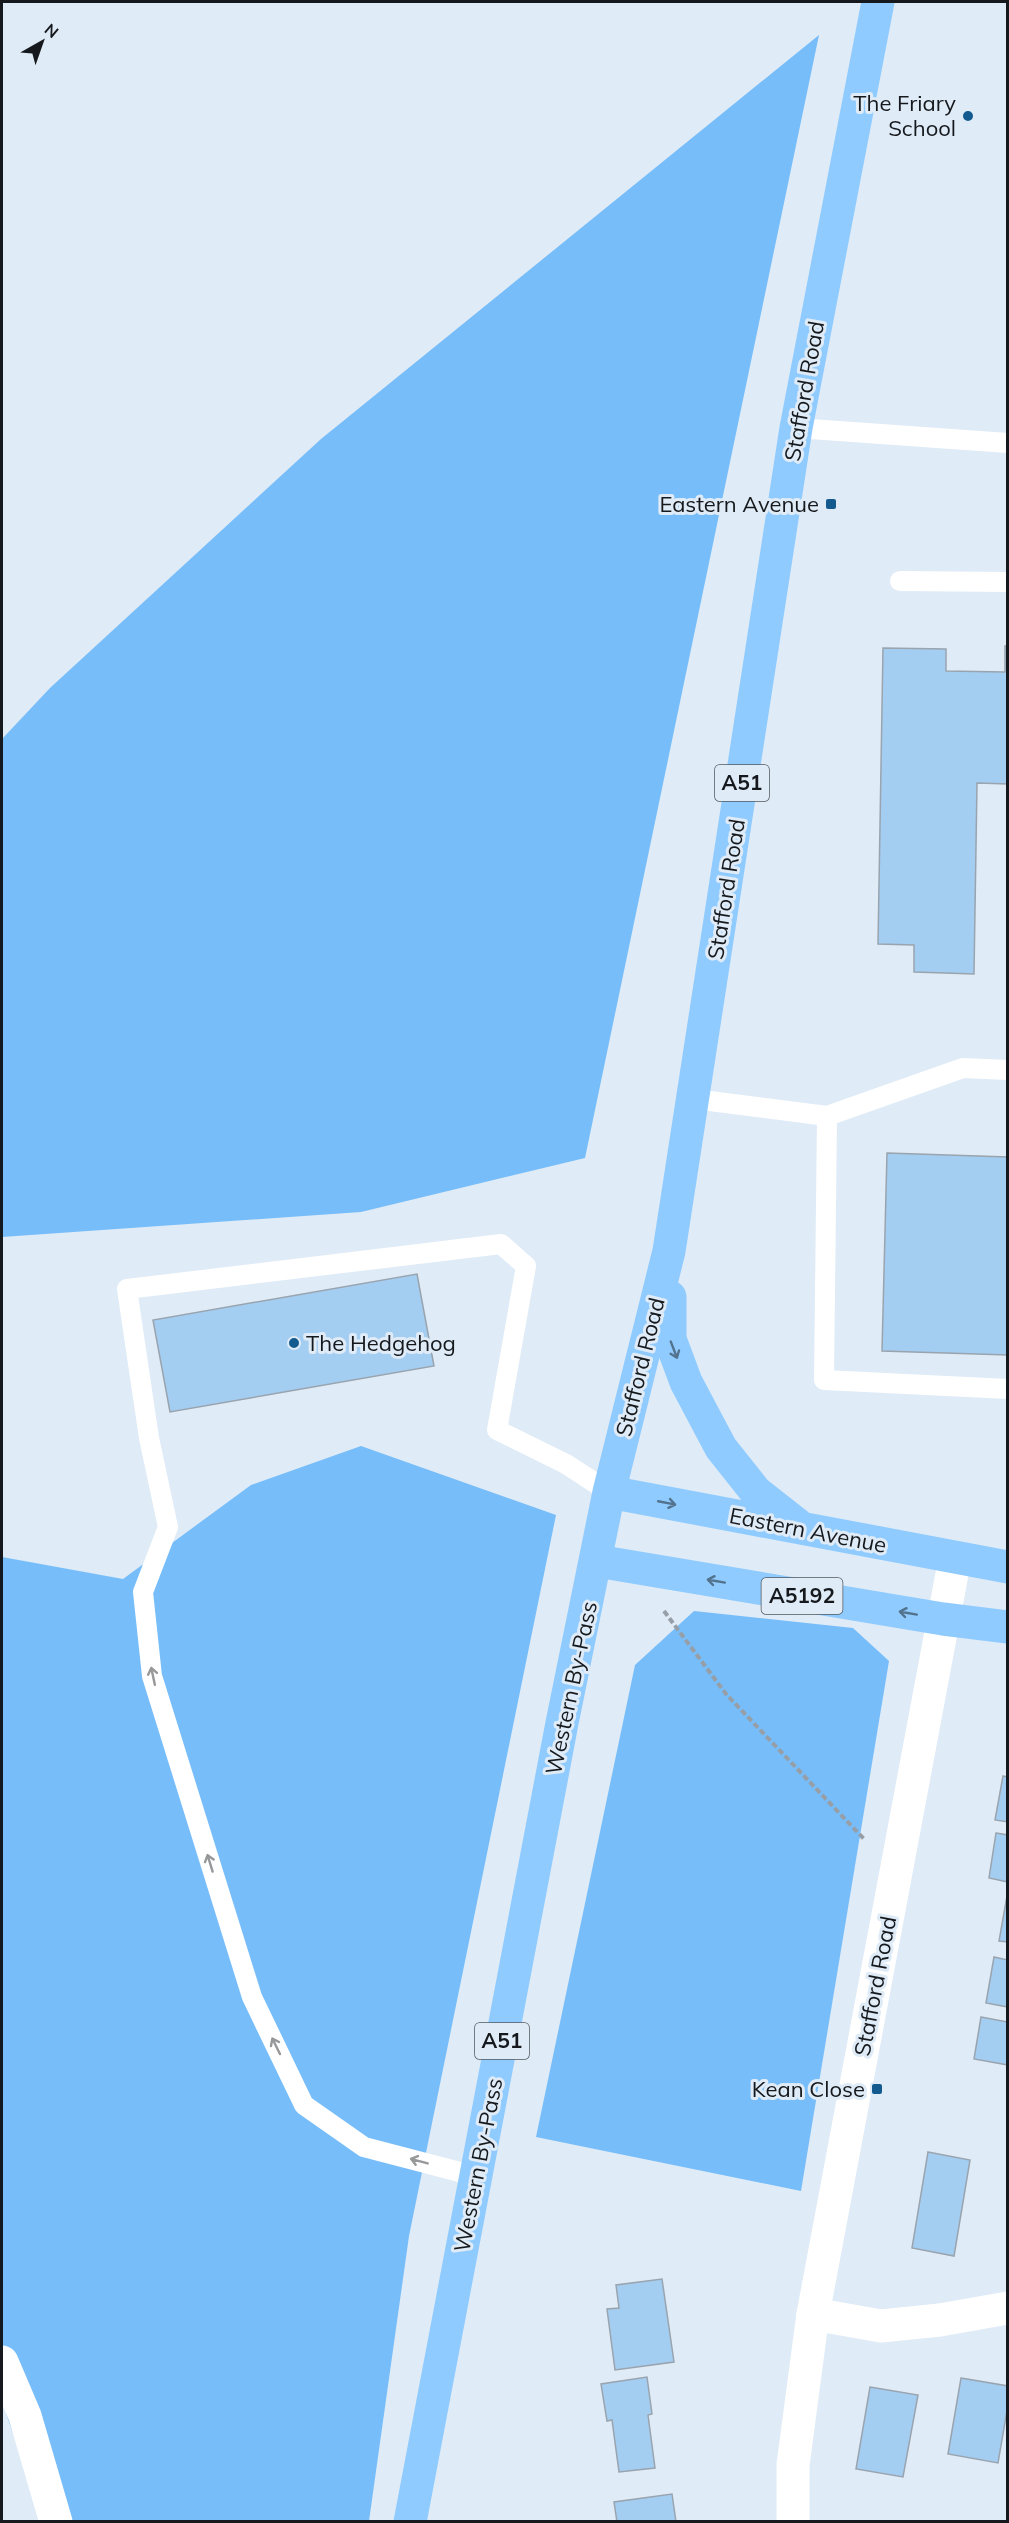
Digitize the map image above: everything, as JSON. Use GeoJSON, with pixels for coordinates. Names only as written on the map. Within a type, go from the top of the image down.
{"type":"FeatureCollection","features":[{"type":"Feature","properties":{"kind":"highway","name":"Stafford Road"},"geometry":{"type":"LineString","coordinates":[[597,1561],[609,1492],[669,1251],[796,428],[878,2]]}},
{"type":"Feature","properties":{"kind":"highway"},"geometry":{"type":"LineString","coordinates":[[669,1251],[670,1340],[686,1382],[721,1448],[736,1470],[779,1513],[805,1529]]}},
{"type":"Feature","properties":{"kind":"highway","name":"Eastern Avenue"},"geometry":{"type":"LineString","coordinates":[[609,1492],[1008,1567]]}},
{"type":"Feature","properties":{"kind":"highway","name":"A5192"},"geometry":{"type":"LineString","coordinates":[[597,1561],[943,1619],[1008,1627]]}},
{"type":"Feature","properties":{"kind":"highway","name":"Western By-Pass"},"geometry":{"type":"LineString","coordinates":[[410,2522],[562,1723],[597,1561]]}},
{"type":"Feature","properties":{"kind":"street","name":"Stafford Road"},"geometry":{"type":"LineString","coordinates":[[793,2522],[794,2465],[813,2314],[954,1558]]}},
{"type":"Feature","properties":{"kind":"street"},"geometry":{"type":"LineString","coordinates":[[813,2314],[882,2326],[940,2320],[1008,2308]]}},
{"type":"Feature","properties":{"kind":"street"},"geometry":{"type":"LineString","coordinates":[[2,2362],[25,2416],[56,2522]]}},
{"type":"Feature","properties":{"kind":"lane"},"geometry":{"type":"LineString","coordinates":[[796,428],[1008,443]]}},
{"type":"Feature","properties":{"kind":"lane"},"geometry":{"type":"LineString","coordinates":[[900,581],[1008,582]]}},
{"type":"Feature","properties":{"kind":"lane"},"geometry":{"type":"LineString","coordinates":[[694,1099],[827,1116],[963,1068],[1008,1070]]}},
{"type":"Feature","properties":{"kind":"lane"},"geometry":{"type":"LineString","coordinates":[[827,1116],[824,1380],[1008,1389]]}},
{"type":"Feature","properties":{"kind":"lane"},"geometry":{"type":"LineString","coordinates":[[475,2176],[364,2147],[304,2105],[252,1997],[152,1676],[143,1592],[168,1527],[149,1438],[127,1289],[501,1244],[526,1266],[497,1430],[566,1464],[609,1492]]}},
{"type":"Feature","properties":{"kind":"path"},"geometry":{"type":"LineString","coordinates":[[654,1608],[663,1610],[726,1694],[873,1848],[895,1878]]}},
{"type":"Feature","properties":{"kind":"shaded area"},"geometry":{"type":"Polygon","coordinates":[[[819,35],[585,1158],[361,1212],[2,1237],[2,739],[50,688],[321,439],[819,35]]]}},
{"type":"Feature","properties":{"kind":"shaded area"},"geometry":{"type":"Polygon","coordinates":[[[361,1446],[556,1515],[409,2236],[369,2521],[44,2521],[2,2402],[2,1557],[123,1579],[251,1485],[361,1446]]]}},
{"type":"Feature","properties":{"kind":"shaded area"},"geometry":{"type":"Polygon","coordinates":[[[694,1611],[853,1628],[889,1661],[801,2191],[536,2137],[635,1665],[694,1611]]]}},
{"type":"Feature","properties":{"kind":"building"},"geometry":{"type":"Polygon","coordinates":[[[1005,646],[1008,646],[1008,784],[977,783],[974,974],[914,972],[914,945],[878,944],[883,648],[946,649],[946,671],[1005,672],[1005,646]]]}},
{"type":"Feature","properties":{"kind":"building"},"geometry":{"type":"Polygon","coordinates":[[[887,1153],[1008,1157],[1008,1355],[882,1351],[887,1153]]]}},
{"type":"Feature","properties":{"kind":"building","name":"The Hedgehog"},"geometry":{"type":"Polygon","coordinates":[[[417,1274],[434,1366],[170,1412],[153,1320],[417,1274]]]}},
{"type":"Feature","properties":{"kind":"building"},"geometry":{"type":"Polygon","coordinates":[[[1003,1776],[1008,1777],[1008,1822],[995,1820],[1003,1776]]]}},
{"type":"Feature","properties":{"kind":"building"},"geometry":{"type":"Polygon","coordinates":[[[996,1833],[1008,1835],[1008,1882],[989,1878],[996,1833]]]}},
{"type":"Feature","properties":{"kind":"building"},"geometry":{"type":"Polygon","coordinates":[[[1008,1896],[1008,1942],[999,1941],[1008,1896]]]}},
{"type":"Feature","properties":{"kind":"building"},"geometry":{"type":"Polygon","coordinates":[[[994,1957],[1008,1960],[1008,2007],[986,2003],[994,1957]]]}},
{"type":"Feature","properties":{"kind":"building"},"geometry":{"type":"Polygon","coordinates":[[[981,2017],[1008,2022],[1008,2065],[974,2059],[981,2017]]]}},
{"type":"Feature","properties":{"kind":"building"},"geometry":{"type":"Polygon","coordinates":[[[928,2152],[970,2160],[954,2256],[912,2248],[928,2152]]]}},
{"type":"Feature","properties":{"kind":"building"},"geometry":{"type":"Polygon","coordinates":[[[662,2279],[674,2362],[615,2370],[607,2309],[619,2308],[616,2285],[662,2279]]]}},
{"type":"Feature","properties":{"kind":"building"},"geometry":{"type":"Polygon","coordinates":[[[647,2377],[652,2414],[648,2415],[655,2468],[619,2472],[612,2420],[607,2421],[601,2384],[647,2377]]]}},
{"type":"Feature","properties":{"kind":"building"},"geometry":{"type":"Polygon","coordinates":[[[961,2378],[1008,2386],[1008,2405],[998,2463],[948,2454],[961,2378]]]}},
{"type":"Feature","properties":{"kind":"building"},"geometry":{"type":"Polygon","coordinates":[[[870,2387],[918,2395],[903,2477],[856,2469],[870,2387]]]}},
{"type":"Feature","properties":{"kind":"building"},"geometry":{"type":"Polygon","coordinates":[[[672,2494],[676,2522],[617,2522],[614,2502],[672,2494]]]}},
{"type":"Feature","properties":{"kind":"place","name":"The Friary School"},"geometry":{"type":"Point","coordinates":[968,116]}},
{"type":"Feature","properties":{"kind":"place","name":"Eastern Avenue"},"geometry":{"type":"Point","coordinates":[831,504]}},
{"type":"Feature","properties":{"kind":"place","name":"The Hedgehog"},"geometry":{"type":"Point","coordinates":[294,1343]}},
{"type":"Feature","properties":{"kind":"place","name":"Kean Close"},"geometry":{"type":"Point","coordinates":[877,2089]}}]}
